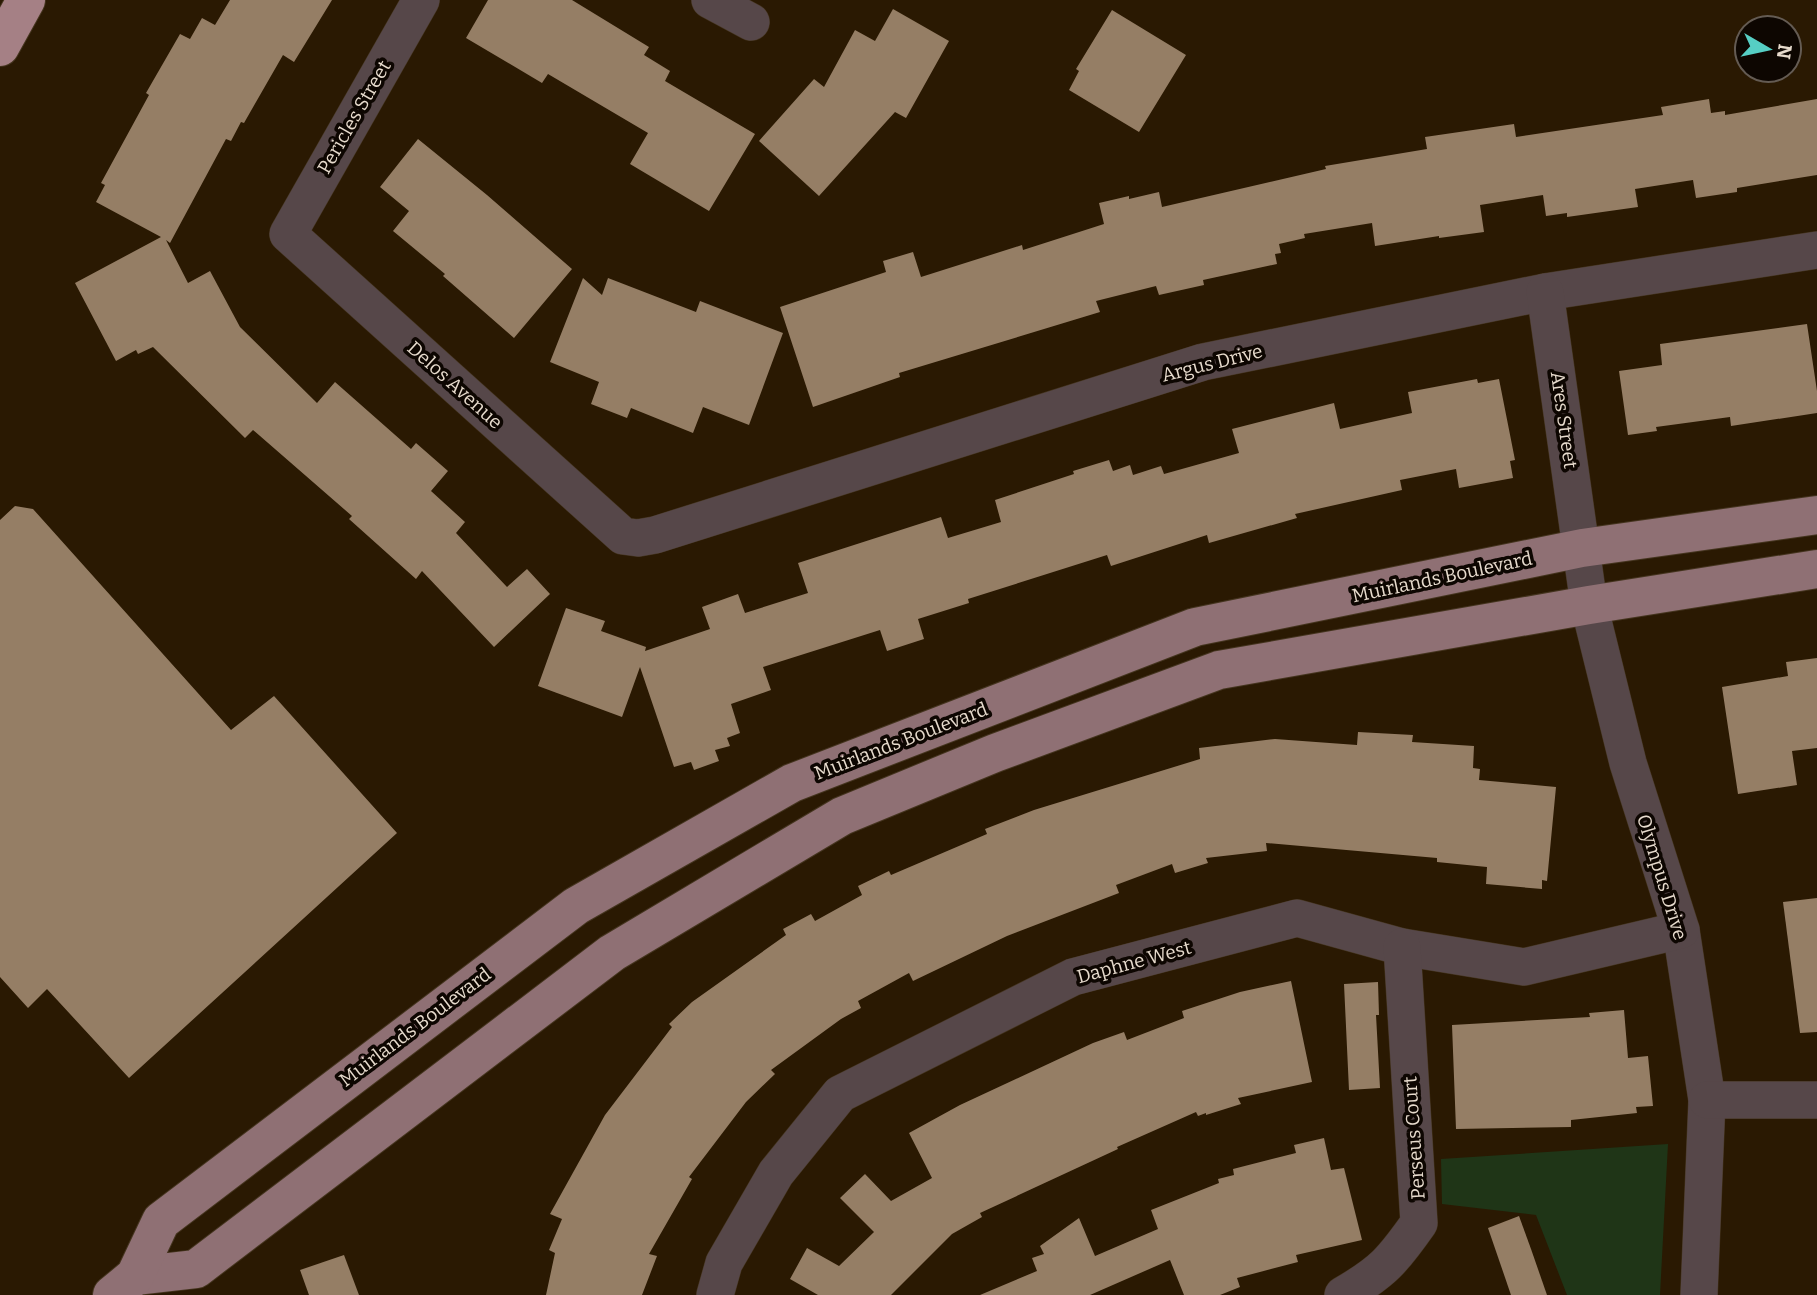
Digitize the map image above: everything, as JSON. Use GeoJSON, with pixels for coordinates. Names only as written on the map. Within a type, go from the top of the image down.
{"type":"FeatureCollection","features":[{"type":"Feature","properties":{"kind":"highway"},"geometry":{"type":"LineString","coordinates":[[0,47],[26,0]]}},
{"type":"Feature","properties":{"kind":"main road","name":"Muirlands Boulevard"},"geometry":{"type":"LineString","coordinates":[[133,1289],[161,1222],[576,906],[792,783],[1195,627],[1582,548],[1817,515]]}},
{"type":"Feature","properties":{"kind":"main road","name":"Muirlands Boulevard"},"geometry":{"type":"LineString","coordinates":[[133,1289],[196,1269],[612,953],[842,817],[995,753],[1219,670],[1589,605],[1817,569]]}},
{"type":"Feature","properties":{"kind":"street","name":"Pericles Street"},"geometry":{"type":"LineString","coordinates":[[288,234],[421,0]]}},
{"type":"Feature","properties":{"kind":"street"},"geometry":{"type":"LineString","coordinates":[[710,0],[751,22]]}},
{"type":"Feature","properties":{"kind":"street","name":"Delos Avenue"},"geometry":{"type":"LineString","coordinates":[[288,234],[623,536]]}},
{"type":"Feature","properties":{"kind":"street","name":"Argus Drive"},"geometry":{"type":"LineString","coordinates":[[623,536],[638,538],[655,535],[1203,362],[1545,292],[1817,250]]}},
{"type":"Feature","properties":{"kind":"street","name":"Ares Street"},"geometry":{"type":"LineString","coordinates":[[1545,292],[1582,548]]}},
{"type":"Feature","properties":{"kind":"street","name":"Olympus Drive"},"geometry":{"type":"LineString","coordinates":[[1582,548],[1589,605],[1628,763],[1681,930],[1707,1100],[1699,1295]]}},
{"type":"Feature","properties":{"kind":"street","name":"Daphne West"},"geometry":{"type":"LineString","coordinates":[[715,1295],[724,1263],[776,1173],[840,1094],[1073,977],[1297,918],[1402,947],[1524,967],[1681,930]]}},
{"type":"Feature","properties":{"kind":"street","name":"Perseus Court"},"geometry":{"type":"LineString","coordinates":[[1343,1295],[1382,1269],[1396,1256],[1419,1223],[1402,947]]}},
{"type":"Feature","properties":{"kind":"street"},"geometry":{"type":"LineString","coordinates":[[1707,1100],[1817,1100]]}},
{"type":"Feature","properties":{"kind":"green space"},"geometry":{"type":"Polygon","coordinates":[[[1668,1144],[1660,1295],[1567,1295],[1536,1215],[1442,1204],[1441,1159],[1668,1144]]]}},
{"type":"Feature","properties":{"kind":"building"},"geometry":{"type":"Polygon","coordinates":[[[230,0],[332,0],[294,62],[283,55],[244,123],[241,122],[231,141],[226,139],[170,243],[166,240],[188,283],[210,271],[240,327],[317,403],[335,382],[411,449],[416,443],[448,471],[431,491],[465,522],[456,533],[507,587],[527,569],[550,594],[494,647],[422,571],[416,579],[349,519],[352,516],[253,430],[245,438],[153,347],[138,354],[136,350],[116,361],[75,283],[161,237],[96,202],[105,185],[101,183],[149,95],[146,93],[180,34],[190,39],[202,18],[215,25],[230,0]]]}},
{"type":"Feature","properties":{"kind":"building"},"geometry":{"type":"Polygon","coordinates":[[[488,0],[572,0],[649,47],[644,55],[670,71],[665,81],[755,134],[709,211],[630,164],[648,133],[548,74],[542,83],[466,38],[488,0]]]}},
{"type":"Feature","properties":{"kind":"building"},"geometry":{"type":"Polygon","coordinates":[[[893,9],[949,41],[906,118],[895,112],[819,196],[759,141],[814,79],[824,87],[855,30],[875,41],[893,9]]]}},
{"type":"Feature","properties":{"kind":"building"},"geometry":{"type":"Polygon","coordinates":[[[1112,10],[1186,55],[1139,132],[1069,90],[1079,71],[1076,69],[1112,10]]]}},
{"type":"Feature","properties":{"kind":"building"},"geometry":{"type":"Polygon","coordinates":[[[1709,99],[1711,113],[1725,111],[1725,115],[1817,99],[1817,175],[1737,188],[1737,192],[1696,198],[1693,180],[1635,189],[1638,207],[1567,217],[1567,213],[1546,216],[1543,195],[1480,205],[1484,232],[1375,246],[1372,223],[1304,234],[1305,238],[1279,244],[1281,253],[1275,254],[1277,264],[1203,280],[1204,285],[1159,295],[1156,286],[1096,301],[1100,312],[899,373],[900,377],[813,407],[780,307],[886,272],[883,261],[913,252],[921,277],[1022,245],[1023,250],[1104,224],[1099,203],[1129,196],[1129,199],[1159,192],[1162,207],[1326,169],[1325,166],[1427,149],[1425,137],[1514,124],[1516,137],[1663,115],[1661,107],[1709,99]]]}},
{"type":"Feature","properties":{"kind":"building"},"geometry":{"type":"Polygon","coordinates":[[[418,139],[572,269],[514,338],[443,276],[445,274],[393,231],[409,211],[380,187],[418,139]]]}},
{"type":"Feature","properties":{"kind":"building"},"geometry":{"type":"Polygon","coordinates":[[[583,278],[602,295],[608,278],[696,312],[700,301],[783,333],[749,425],[703,407],[693,433],[631,408],[627,418],[591,404],[599,382],[550,362],[583,278]]]}},
{"type":"Feature","properties":{"kind":"building"},"geometry":{"type":"Polygon","coordinates":[[[1807,324],[1817,391],[1817,413],[1731,426],[1730,417],[1656,427],[1657,431],[1628,435],[1619,371],[1662,365],[1660,344],[1807,324]]]}},
{"type":"Feature","properties":{"kind":"building"},"geometry":{"type":"Polygon","coordinates":[[[1477,379],[1478,383],[1499,379],[1515,460],[1510,461],[1513,478],[1459,488],[1456,469],[1400,480],[1402,490],[1295,514],[1297,518],[1209,543],[1207,535],[1111,566],[1107,555],[968,599],[969,603],[918,619],[924,639],[887,651],[880,630],[763,667],[771,690],[731,704],[740,733],[727,738],[730,746],[715,750],[719,761],[694,770],[691,762],[674,767],[640,667],[622,717],[538,686],[566,608],[605,621],[601,631],[646,647],[645,651],[710,629],[702,607],[738,594],[745,613],[808,593],[798,563],[941,517],[948,538],[1001,522],[995,500],[1074,474],[1073,471],[1109,460],[1113,471],[1130,465],[1133,475],[1161,466],[1164,474],[1239,453],[1232,429],[1334,403],[1340,429],[1412,413],[1408,392],[1477,379]]]}},
{"type":"Feature","properties":{"kind":"building"},"geometry":{"type":"Polygon","coordinates":[[[15,506],[33,509],[231,730],[274,696],[397,833],[129,1078],[47,989],[28,1008],[0,977],[0,520],[15,506]]]}},
{"type":"Feature","properties":{"kind":"building"},"geometry":{"type":"Polygon","coordinates":[[[1817,658],[1817,748],[1792,751],[1797,785],[1738,794],[1722,687],[1788,676],[1786,662],[1817,658]]]}},
{"type":"Feature","properties":{"kind":"building"},"geometry":{"type":"Polygon","coordinates":[[[1358,732],[1413,735],[1412,742],[1474,746],[1473,768],[1480,769],[1479,780],[1556,787],[1547,881],[1542,880],[1542,889],[1486,884],[1487,867],[1437,862],[1437,858],[1266,843],[1267,851],[1206,858],[1208,863],[1175,873],[1172,864],[1116,885],[1119,893],[1007,936],[913,981],[909,973],[858,1001],[861,1008],[841,1019],[771,1070],[775,1074],[746,1102],[689,1177],[692,1179],[649,1254],[657,1256],[642,1295],[546,1295],[555,1253],[549,1250],[562,1219],[550,1214],[605,1115],[672,1027],[669,1024],[692,1002],[786,935],[783,929],[811,914],[815,921],[862,895],[858,886],[889,871],[891,875],[987,834],[985,829],[1034,810],[1200,759],[1199,748],[1275,739],[1357,745],[1358,732]]]}},
{"type":"Feature","properties":{"kind":"building"},"geometry":{"type":"Polygon","coordinates":[[[1817,898],[1817,1032],[1800,1033],[1783,902],[1817,898]]]}},
{"type":"Feature","properties":{"kind":"building"},"geometry":{"type":"Polygon","coordinates":[[[1291,981],[1312,1082],[1238,1098],[1241,1104],[1206,1115],[1198,1116],[1196,1112],[980,1213],[982,1217],[952,1234],[891,1295],[818,1295],[790,1279],[807,1248],[839,1266],[874,1232],[840,1198],[865,1174],[891,1201],[932,1178],[909,1133],[960,1105],[1093,1043],[1124,1032],[1127,1040],[1184,1018],[1182,1011],[1240,992],[1291,981]]]}},
{"type":"Feature","properties":{"kind":"building"},"geometry":{"type":"Polygon","coordinates":[[[1378,982],[1379,1015],[1376,1015],[1380,1088],[1349,1090],[1344,984],[1378,982]]]}},
{"type":"Feature","properties":{"kind":"building"},"geometry":{"type":"Polygon","coordinates":[[[1624,1010],[1628,1058],[1648,1056],[1653,1106],[1636,1107],[1637,1113],[1571,1120],[1571,1127],[1456,1129],[1452,1025],[1590,1017],[1589,1013],[1624,1010]]]}},
{"type":"Feature","properties":{"kind":"building"},"geometry":{"type":"Polygon","coordinates":[[[1324,1138],[1331,1170],[1344,1168],[1362,1240],[1296,1255],[1298,1262],[1237,1278],[1240,1287],[1220,1295],[1184,1295],[1170,1260],[1090,1295],[980,1295],[1037,1271],[1032,1258],[1044,1254],[1040,1246],[1079,1218],[1095,1256],[1158,1229],[1151,1210],[1219,1183],[1218,1179],[1234,1175],[1233,1169],[1296,1153],[1294,1145],[1324,1138]]]}},
{"type":"Feature","properties":{"kind":"building"},"geometry":{"type":"Polygon","coordinates":[[[1519,1216],[1547,1295],[1511,1295],[1488,1228],[1519,1216]]]}},
{"type":"Feature","properties":{"kind":"building"},"geometry":{"type":"Polygon","coordinates":[[[344,1255],[359,1295],[309,1295],[300,1270],[344,1255]]]}}]}
